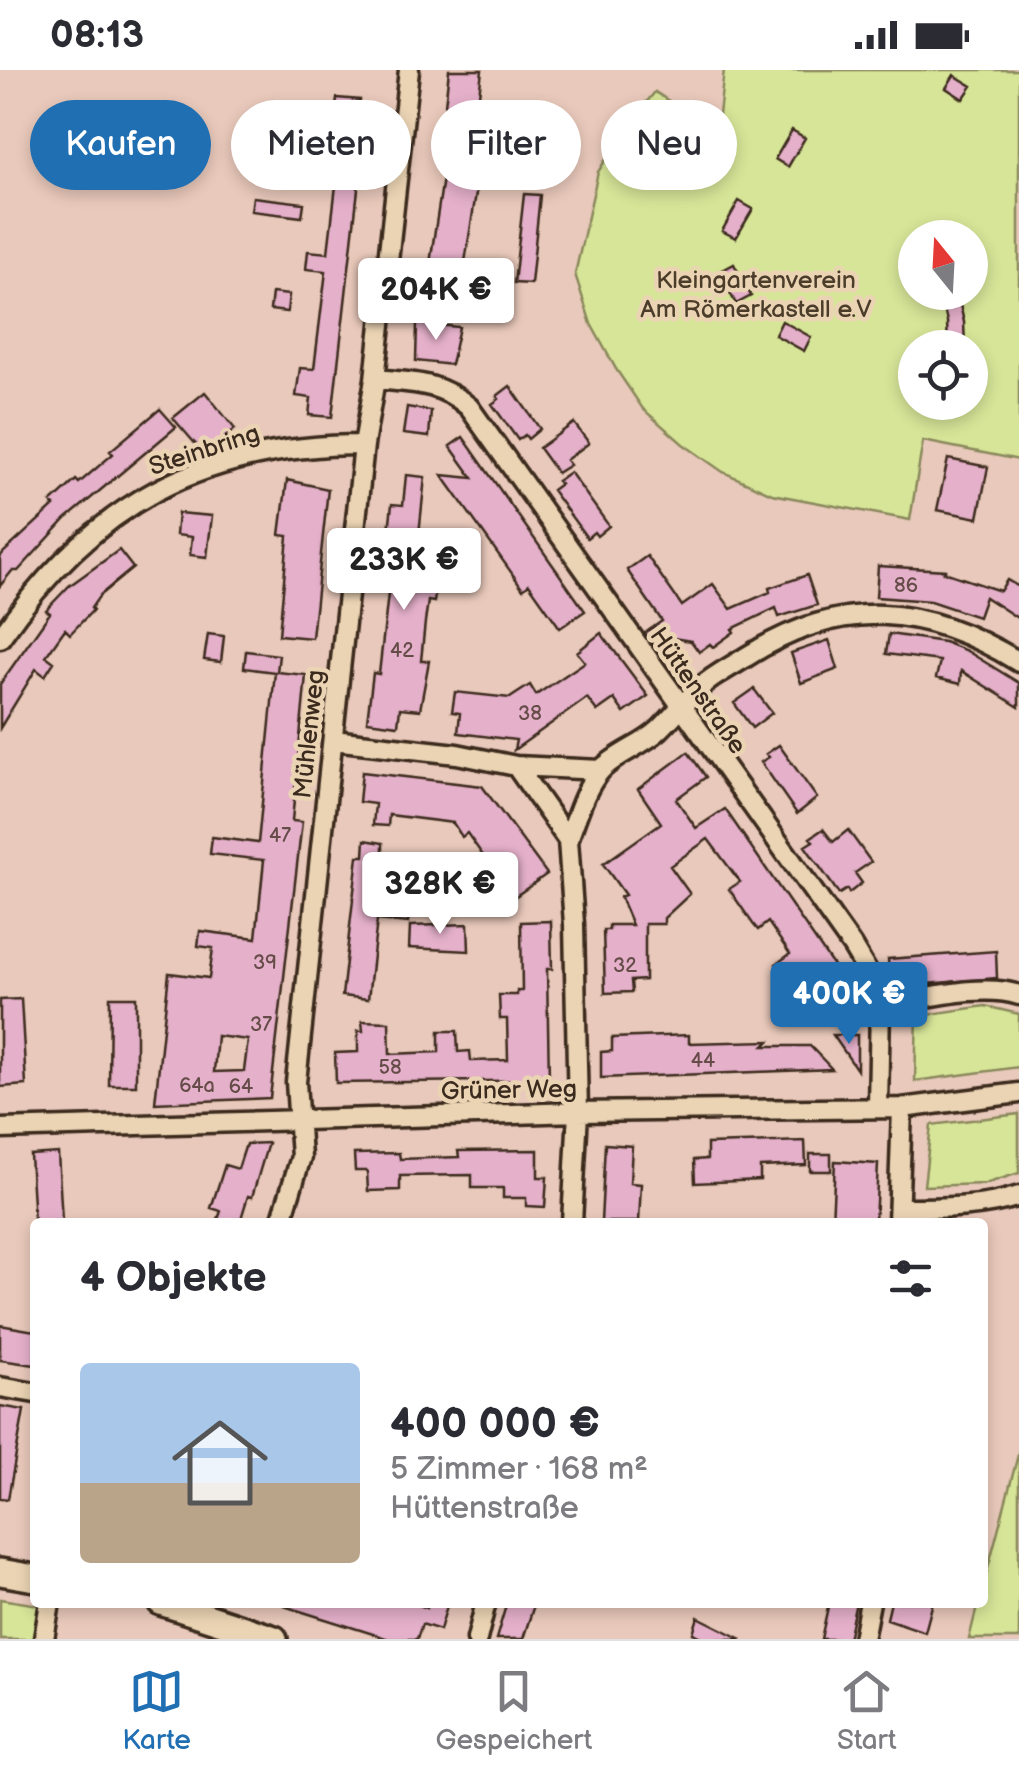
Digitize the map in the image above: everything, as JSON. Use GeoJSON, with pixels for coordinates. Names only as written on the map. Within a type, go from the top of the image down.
{"type":"FeatureCollection","features":[{"type":"Feature","properties":{"kind":"main road"},"geometry":{"type":"LineString","coordinates":[[0,1572],[30,1577]]}},
{"type":"Feature","properties":{"kind":"main road"},"geometry":{"type":"LineString","coordinates":[[178,1608],[274,1639]]}},
{"type":"Feature","properties":{"kind":"street","name":"Mühlenweg"},"geometry":{"type":"LineString","coordinates":[[282,1218],[301,1157],[296,1082],[364,445],[375,379],[409,70]]}},
{"type":"Feature","properties":{"kind":"street","name":"Hüttenstraße"},"geometry":{"type":"LineString","coordinates":[[375,379],[428,384],[451,392],[469,407],[852,946],[880,1005],[878,1107]]}},
{"type":"Feature","properties":{"kind":"street","name":"Steinbring"},"geometry":{"type":"LineString","coordinates":[[0,638],[63,560],[108,520],[147,493],[199,472],[264,453],[312,445],[364,445]]}},
{"type":"Feature","properties":{"kind":"street"},"geometry":{"type":"LineString","coordinates":[[572,1218],[578,1112],[568,840],[582,803],[601,770],[656,733],[702,685],[759,649],[814,624],[856,614],[910,616],[945,624],[1019,662]]}},
{"type":"Feature","properties":{"kind":"street"},"geometry":{"type":"LineString","coordinates":[[333,740],[458,754],[516,766],[601,770]]}},
{"type":"Feature","properties":{"kind":"street"},"geometry":{"type":"LineString","coordinates":[[516,766],[568,840]]}},
{"type":"Feature","properties":{"kind":"street"},"geometry":{"type":"LineString","coordinates":[[880,1005],[972,992],[1005,990],[1019,995]]}},
{"type":"Feature","properties":{"kind":"street","name":"Grüner Weg"},"geometry":{"type":"LineString","coordinates":[[0,1128],[578,1112],[902,1108],[1019,1093]]}},
{"type":"Feature","properties":{"kind":"street"},"geometry":{"type":"LineString","coordinates":[[902,1108],[898,1215],[999,1203],[1019,1196]]}},
{"type":"Feature","properties":{"kind":"street"},"geometry":{"type":"LineString","coordinates":[[0,1387],[30,1392]]}},
{"type":"Feature","properties":{"kind":"street"},"geometry":{"type":"LineString","coordinates":[[44,1639],[49,1608]]}},
{"type":"Feature","properties":{"kind":"street"},"geometry":{"type":"LineString","coordinates":[[476,1639],[484,1608]]}},
{"type":"Feature","properties":{"kind":"street"},"geometry":{"type":"LineString","coordinates":[[863,1639],[869,1608]]}},
{"type":"Feature","properties":{"kind":"green space","name":"Kleingartenverein Am Römerkastell e.V"},"geometry":{"type":"Polygon","coordinates":[[[724,70],[1019,70],[1019,460],[923,441],[910,520],[772,494],[723,472],[643,409],[591,324],[575,274],[601,167],[601,190],[737,190],[737,100],[721,100],[724,70]]]}},
{"type":"Feature","properties":{"kind":"green space","name":"Kleingartenverein Am Römerkastell e.V"},"geometry":{"type":"Polygon","coordinates":[[[655,92],[667,100],[648,100],[655,92]]]}},
{"type":"Feature","properties":{"kind":"green space"},"geometry":{"type":"Polygon","coordinates":[[[985,1006],[1019,1014],[1019,1067],[915,1081],[917,1016],[985,1006]]]}},
{"type":"Feature","properties":{"kind":"green space"},"geometry":{"type":"Polygon","coordinates":[[[1019,1114],[1019,1173],[985,1184],[924,1186],[931,1125],[1019,1114]]]}},
{"type":"Feature","properties":{"kind":"green space"},"geometry":{"type":"Polygon","coordinates":[[[1019,1451],[1019,1639],[969,1639],[977,1608],[988,1608],[988,1568],[1019,1451]]]}},
{"type":"Feature","properties":{"kind":"green space"},"geometry":{"type":"Polygon","coordinates":[[[0,1599],[39,1608],[34,1639],[0,1639],[0,1599]]]}},
{"type":"Feature","properties":{"kind":"building"},"geometry":{"type":"Polygon","coordinates":[[[449,70],[482,70],[478,100],[446,100],[449,70]]]}},
{"type":"Feature","properties":{"kind":"building"},"geometry":{"type":"Polygon","coordinates":[[[954,75],[972,86],[963,99],[946,88],[954,75]]]}},
{"type":"Feature","properties":{"kind":"building"},"geometry":{"type":"Polygon","coordinates":[[[792,130],[805,138],[788,167],[775,159],[792,130]]]}},
{"type":"Feature","properties":{"kind":"building"},"geometry":{"type":"Polygon","coordinates":[[[335,190],[358,190],[332,417],[309,415],[311,398],[296,396],[300,368],[314,369],[326,271],[306,269],[308,251],[328,253],[335,190]]]}},
{"type":"Feature","properties":{"kind":"building"},"geometry":{"type":"Polygon","coordinates":[[[441,190],[477,190],[461,287],[427,283],[441,190]]]}},
{"type":"Feature","properties":{"kind":"building"},"geometry":{"type":"Polygon","coordinates":[[[524,194],[540,195],[531,284],[514,283],[524,194]]]}},
{"type":"Feature","properties":{"kind":"building"},"geometry":{"type":"Polygon","coordinates":[[[253,197],[304,203],[302,217],[251,211],[253,197]]]}},
{"type":"Feature","properties":{"kind":"building"},"geometry":{"type":"Polygon","coordinates":[[[739,201],[753,209],[736,238],[722,231],[739,201]]]}},
{"type":"Feature","properties":{"kind":"building"},"geometry":{"type":"Polygon","coordinates":[[[734,264],[751,296],[736,304],[719,272],[734,264]]]}},
{"type":"Feature","properties":{"kind":"building"},"geometry":{"type":"Polygon","coordinates":[[[272,293],[289,295],[287,312],[270,310],[272,293]]]}},
{"type":"Feature","properties":{"kind":"building"},"geometry":{"type":"Polygon","coordinates":[[[944,310],[961,310],[964,330],[947,330],[944,310]]]}},
{"type":"Feature","properties":{"kind":"building"},"geometry":{"type":"Polygon","coordinates":[[[782,321],[811,337],[804,351],[775,335],[782,321]]]}},
{"type":"Feature","properties":{"kind":"building"},"geometry":{"type":"Polygon","coordinates":[[[417,323],[459,327],[451,365],[416,361],[417,323]]]}},
{"type":"Feature","properties":{"kind":"building"},"geometry":{"type":"Polygon","coordinates":[[[510,386],[540,429],[528,439],[525,435],[518,440],[492,404],[510,386]]]}},
{"type":"Feature","properties":{"kind":"building"},"geometry":{"type":"Polygon","coordinates":[[[205,392],[235,429],[205,455],[173,418],[205,392]]]}},
{"type":"Feature","properties":{"kind":"building"},"geometry":{"type":"Polygon","coordinates":[[[407,407],[431,411],[429,437],[403,434],[407,407]]]}},
{"type":"Feature","properties":{"kind":"building"},"geometry":{"type":"Polygon","coordinates":[[[160,409],[176,427],[66,519],[0,586],[0,557],[4,552],[76,480],[79,483],[160,409]]]}},
{"type":"Feature","properties":{"kind":"building"},"geometry":{"type":"Polygon","coordinates":[[[574,423],[589,443],[566,460],[570,465],[557,473],[539,448],[574,423]]]}},
{"type":"Feature","properties":{"kind":"building"},"geometry":{"type":"Polygon","coordinates":[[[463,437],[585,611],[560,628],[529,584],[523,589],[442,475],[473,478],[450,446],[463,437]]]}},
{"type":"Feature","properties":{"kind":"building"},"geometry":{"type":"Polygon","coordinates":[[[948,459],[988,467],[978,518],[937,510],[948,459]]]}},
{"type":"Feature","properties":{"kind":"building"},"geometry":{"type":"Polygon","coordinates":[[[570,472],[609,526],[597,536],[594,532],[587,538],[552,490],[570,472]]]}},
{"type":"Feature","properties":{"kind":"building"},"geometry":{"type":"Polygon","coordinates":[[[406,475],[425,477],[418,544],[428,546],[428,581],[437,583],[434,602],[428,601],[425,622],[421,661],[429,661],[420,710],[400,708],[398,725],[367,721],[373,673],[379,674],[391,567],[385,566],[392,504],[403,505],[406,475]]]}},
{"type":"Feature","properties":{"kind":"building"},"geometry":{"type":"Polygon","coordinates":[[[287,480],[328,489],[312,638],[279,635],[288,536],[280,535],[287,480]]]}},
{"type":"Feature","properties":{"kind":"building"},"geometry":{"type":"Polygon","coordinates":[[[178,513],[212,516],[207,557],[190,555],[192,537],[176,535],[178,513]]]}},
{"type":"Feature","properties":{"kind":"building"},"geometry":{"type":"Polygon","coordinates":[[[119,550],[133,568],[100,595],[93,610],[70,634],[65,629],[46,656],[54,662],[45,676],[36,669],[0,728],[0,684],[50,613],[46,610],[69,586],[119,550]]]}},
{"type":"Feature","properties":{"kind":"building"},"geometry":{"type":"Polygon","coordinates":[[[647,556],[682,606],[713,584],[731,609],[770,592],[769,588],[807,575],[817,605],[779,617],[776,608],[732,629],[734,632],[713,647],[710,644],[699,652],[691,641],[667,637],[655,646],[645,633],[662,621],[627,570],[647,556]]]}},
{"type":"Feature","properties":{"kind":"building"},"geometry":{"type":"Polygon","coordinates":[[[878,566],[945,570],[1000,591],[1007,580],[1019,587],[1019,619],[985,597],[978,617],[930,601],[876,597],[878,566]]]}},
{"type":"Feature","properties":{"kind":"building"},"geometry":{"type":"Polygon","coordinates":[[[601,633],[648,696],[624,713],[614,699],[597,711],[587,698],[514,750],[516,740],[458,733],[460,713],[452,712],[455,692],[510,698],[530,685],[536,695],[585,662],[577,652],[601,633]]]}},
{"type":"Feature","properties":{"kind":"building"},"geometry":{"type":"Polygon","coordinates":[[[208,634],[224,636],[221,662],[204,660],[208,634]]]}},
{"type":"Feature","properties":{"kind":"building"},"geometry":{"type":"Polygon","coordinates":[[[889,634],[944,642],[967,651],[1019,683],[1019,707],[961,671],[960,684],[936,678],[940,661],[886,654],[889,634]]]}},
{"type":"Feature","properties":{"kind":"building"},"geometry":{"type":"Polygon","coordinates":[[[829,640],[838,669],[801,683],[791,653],[829,640]]]}},
{"type":"Feature","properties":{"kind":"building"},"geometry":{"type":"Polygon","coordinates":[[[246,651],[279,655],[277,672],[306,675],[292,821],[302,822],[270,1098],[155,1103],[169,973],[209,978],[213,948],[198,946],[200,931],[256,938],[264,860],[210,854],[212,837],[258,843],[275,672],[244,668],[246,651]],[[217,1036],[214,1072],[244,1071],[248,1040],[217,1036]]]}},
{"type":"Feature","properties":{"kind":"building"},"geometry":{"type":"Polygon","coordinates":[[[754,689],[772,713],[752,728],[734,703],[754,689]]]}},
{"type":"Feature","properties":{"kind":"building"},"geometry":{"type":"Polygon","coordinates":[[[779,745],[817,798],[797,814],[761,762],[779,745]]]}},
{"type":"Feature","properties":{"kind":"building"},"geometry":{"type":"Polygon","coordinates":[[[688,752],[706,777],[676,799],[696,828],[725,809],[847,986],[825,1001],[819,992],[807,1000],[776,964],[790,954],[768,922],[758,930],[753,924],[729,889],[740,882],[708,839],[670,866],[690,894],[664,918],[664,924],[645,924],[645,980],[631,981],[632,992],[605,993],[603,930],[609,930],[609,925],[632,925],[620,897],[625,895],[603,864],[661,823],[638,789],[688,752]]]}},
{"type":"Feature","properties":{"kind":"building"},"geometry":{"type":"Polygon","coordinates":[[[362,772],[482,786],[547,874],[513,898],[467,833],[462,837],[453,823],[389,815],[388,826],[373,825],[375,804],[359,802],[362,772]]]}},
{"type":"Feature","properties":{"kind":"building"},"geometry":{"type":"Polygon","coordinates":[[[823,829],[833,842],[848,830],[871,862],[855,873],[862,883],[849,893],[847,889],[839,894],[805,846],[823,829]]]}},
{"type":"Feature","properties":{"kind":"building"},"geometry":{"type":"Polygon","coordinates":[[[365,840],[383,843],[383,870],[411,879],[408,923],[377,920],[368,999],[342,996],[358,856],[364,856],[365,840]]]}},
{"type":"Feature","properties":{"kind":"building"},"geometry":{"type":"Polygon","coordinates":[[[551,921],[552,969],[547,969],[549,1080],[336,1083],[335,1053],[358,1052],[362,1021],[389,1022],[390,1054],[439,1052],[439,1031],[457,1031],[458,1052],[470,1051],[471,1061],[508,1060],[507,1019],[500,1019],[499,995],[517,995],[517,991],[522,991],[521,922],[551,921]]]}},
{"type":"Feature","properties":{"kind":"building"},"geometry":{"type":"Polygon","coordinates":[[[468,924],[469,951],[409,948],[410,926],[468,924]]]}},
{"type":"Feature","properties":{"kind":"building"},"geometry":{"type":"Polygon","coordinates":[[[996,951],[997,978],[890,987],[888,959],[996,951]]]}},
{"type":"Feature","properties":{"kind":"building"},"geometry":{"type":"Polygon","coordinates":[[[110,997],[136,997],[136,1085],[109,1085],[110,997]]]}},
{"type":"Feature","properties":{"kind":"building"},"geometry":{"type":"Polygon","coordinates":[[[21,999],[26,1085],[0,1087],[0,1000],[21,999]]]}},
{"type":"Feature","properties":{"kind":"building"},"geometry":{"type":"Polygon","coordinates":[[[689,1035],[689,1043],[769,1041],[764,1046],[810,1046],[832,1069],[601,1078],[601,1052],[612,1051],[612,1038],[689,1035]]]}},
{"type":"Feature","properties":{"kind":"building"},"geometry":{"type":"Polygon","coordinates":[[[833,1035],[857,1035],[857,1070],[833,1035]]]}},
{"type":"Feature","properties":{"kind":"building"},"geometry":{"type":"Polygon","coordinates":[[[805,1141],[806,1165],[760,1167],[760,1180],[695,1183],[694,1160],[707,1159],[707,1144],[805,1141]]]}},
{"type":"Feature","properties":{"kind":"building"},"geometry":{"type":"Polygon","coordinates":[[[268,1143],[252,1197],[248,1196],[241,1218],[218,1218],[221,1211],[211,1208],[225,1165],[238,1169],[246,1144],[268,1143]]]}},
{"type":"Feature","properties":{"kind":"building"},"geometry":{"type":"Polygon","coordinates":[[[605,1144],[632,1146],[630,1183],[641,1184],[639,1218],[601,1218],[605,1144]]]}},
{"type":"Feature","properties":{"kind":"building"},"geometry":{"type":"Polygon","coordinates":[[[538,1150],[538,1177],[547,1177],[545,1207],[526,1206],[526,1198],[503,1198],[503,1188],[472,1188],[472,1175],[400,1176],[400,1190],[368,1191],[367,1171],[355,1171],[354,1154],[399,1153],[400,1159],[459,1157],[458,1151],[538,1150]]]}},
{"type":"Feature","properties":{"kind":"building"},"geometry":{"type":"Polygon","coordinates":[[[58,1153],[62,1218],[34,1218],[30,1155],[58,1153]]]}},
{"type":"Feature","properties":{"kind":"building"},"geometry":{"type":"Polygon","coordinates":[[[810,1154],[831,1154],[831,1171],[810,1171],[810,1154]]]}},
{"type":"Feature","properties":{"kind":"building"},"geometry":{"type":"Polygon","coordinates":[[[835,1161],[878,1164],[875,1218],[832,1218],[835,1161]]]}},
{"type":"Feature","properties":{"kind":"building"},"geometry":{"type":"Polygon","coordinates":[[[0,1325],[30,1330],[30,1364],[0,1360],[0,1325]]]}},
{"type":"Feature","properties":{"kind":"building"},"geometry":{"type":"Polygon","coordinates":[[[0,1406],[24,1410],[8,1499],[0,1498],[0,1406]]]}},
{"type":"Feature","properties":{"kind":"building"},"geometry":{"type":"Polygon","coordinates":[[[290,1608],[446,1608],[440,1630],[422,1624],[417,1639],[389,1639],[290,1608]]]}},
{"type":"Feature","properties":{"kind":"building"},"geometry":{"type":"Polygon","coordinates":[[[505,1608],[533,1608],[523,1639],[496,1639],[505,1608]]]}},
{"type":"Feature","properties":{"kind":"building"},"geometry":{"type":"Polygon","coordinates":[[[828,1608],[855,1608],[848,1639],[821,1639],[828,1608]]]}},
{"type":"Feature","properties":{"kind":"building"},"geometry":{"type":"Polygon","coordinates":[[[890,1608],[931,1608],[925,1632],[887,1619],[890,1608]]]}},
{"type":"Feature","properties":{"kind":"building"},"geometry":{"type":"Polygon","coordinates":[[[698,1617],[742,1639],[705,1639],[693,1633],[698,1617]]]}}]}
